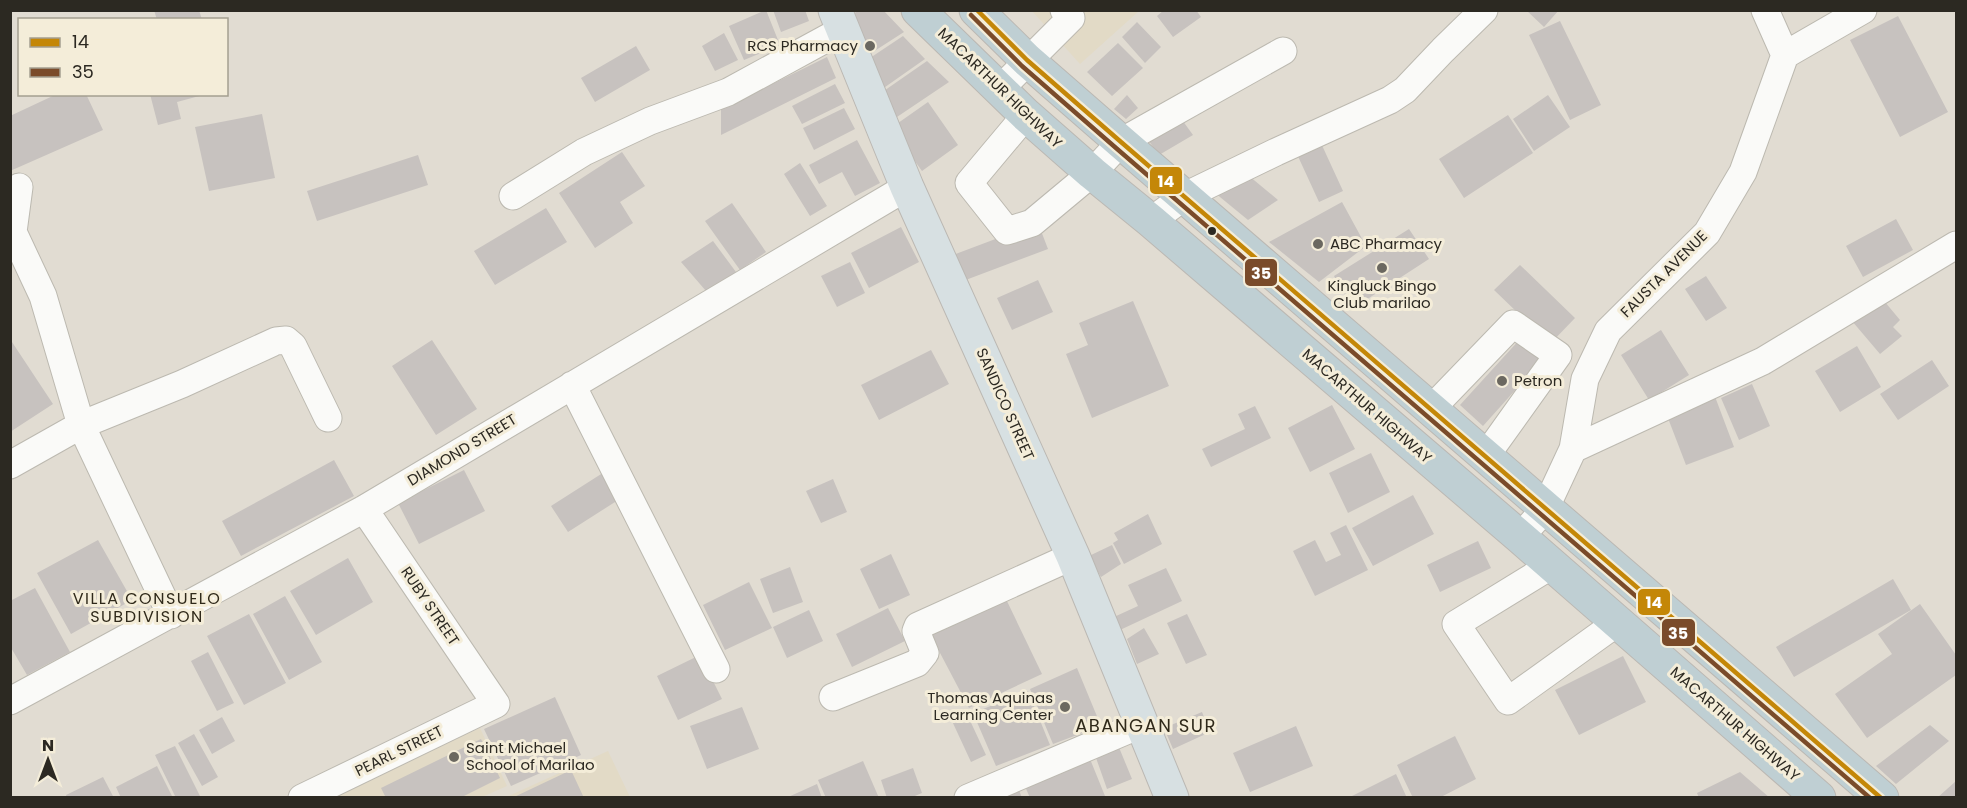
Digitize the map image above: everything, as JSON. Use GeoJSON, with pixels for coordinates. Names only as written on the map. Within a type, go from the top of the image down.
{"type":"FeatureCollection","features":[{"type":"Feature","properties":{"kind":"highway","name":"MACARTHUR HIGHWAY"},"geometry":{"type":"LineString","coordinates":[[918,10],[1026,115],[1092,173],[1520,537],[1820,798]]}},
{"type":"Feature","properties":{"kind":"highway"},"geometry":{"type":"LineString","coordinates":[[976,10],[1027,60],[1121,142],[1882,798]]}},
{"type":"Feature","properties":{"kind":"main road","name":"SANDICO STREET"},"geometry":{"type":"LineString","coordinates":[[839,20],[907,187],[1074,556],[1172,798]]}},
{"type":"Feature","properties":{"kind":"street"},"geometry":{"type":"LineString","coordinates":[[1150,220],[1185,196],[1398,95],[1484,10]]}},
{"type":"Feature","properties":{"kind":"street"},"geometry":{"type":"LineString","coordinates":[[1765,10],[1785,55],[1863,10]]}},
{"type":"Feature","properties":{"kind":"street"},"geometry":{"type":"LineString","coordinates":[[1000,90],[1072,13]]}},
{"type":"Feature","properties":{"kind":"street"},"geometry":{"type":"LineString","coordinates":[[513,196],[584,152],[650,120],[728,92],[839,20]]}},
{"type":"Feature","properties":{"kind":"street"},"geometry":{"type":"LineString","coordinates":[[1026,115],[969,183],[1007,231],[1032,223],[1092,173],[1121,142],[1283,51]]}},
{"type":"Feature","properties":{"kind":"street","name":"FAUSTA AVENUE"},"geometry":{"type":"LineString","coordinates":[[1520,537],[1545,508],[1573,449],[1585,379],[1608,331],[1707,233],[1743,172],[1785,55]]}},
{"type":"Feature","properties":{"kind":"street"},"geometry":{"type":"LineString","coordinates":[[19,187],[12,232],[43,296],[81,425],[171,615]]}},
{"type":"Feature","properties":{"kind":"street","name":"DIAMOND STREET"},"geometry":{"type":"LineString","coordinates":[[10,701],[364,508],[907,187]]}},
{"type":"Feature","properties":{"kind":"street"},"geometry":{"type":"LineString","coordinates":[[1573,449],[1763,361],[1956,245]]}},
{"type":"Feature","properties":{"kind":"street"},"geometry":{"type":"LineString","coordinates":[[1431,410],[1513,324],[1558,355],[1485,457]]}},
{"type":"Feature","properties":{"kind":"street"},"geometry":{"type":"LineString","coordinates":[[10,465],[81,425],[182,384],[276,341],[286,340],[293,346],[328,418]]}},
{"type":"Feature","properties":{"kind":"street"},"geometry":{"type":"LineString","coordinates":[[572,385],[716,669]]}},
{"type":"Feature","properties":{"kind":"street","name":"RUBY STREET"},"geometry":{"type":"LineString","coordinates":[[364,508],[496,704]]}},
{"type":"Feature","properties":{"kind":"street"},"geometry":{"type":"LineString","coordinates":[[833,698],[922,659],[925,653],[916,631],[918,626],[1074,556]]}},
{"type":"Feature","properties":{"kind":"street"},"geometry":{"type":"LineString","coordinates":[[1552,565],[1456,624],[1508,701],[1618,622]]}},
{"type":"Feature","properties":{"kind":"street","name":"PEARL STREET"},"geometry":{"type":"LineString","coordinates":[[302,798],[496,704]]}},
{"type":"Feature","properties":{"kind":"street"},"geometry":{"type":"LineString","coordinates":[[968,798],[1142,724]]}},
{"type":"Feature","properties":{"kind":"shaded area"},"geometry":{"type":"Polygon","coordinates":[[[1032,11],[1139,11],[1080,64],[1032,11]]]}},
{"type":"Feature","properties":{"kind":"shaded area","name":"Saint Michael School of Marilao"},"geometry":{"type":"Polygon","coordinates":[[[480,728],[507,786],[482,797],[322,798],[480,728]]]}},
{"type":"Feature","properties":{"kind":"shaded area"},"geometry":{"type":"Polygon","coordinates":[[[608,751],[630,797],[504,798],[608,751]]]}},
{"type":"Feature","properties":{"kind":"building"},"geometry":{"type":"Polygon","coordinates":[[[154,10],[199,10],[201,18],[156,18],[154,10]]]}},
{"type":"Feature","properties":{"kind":"building"},"geometry":{"type":"Polygon","coordinates":[[[766,10],[780,45],[744,60],[729,26],[766,10]]]}},
{"type":"Feature","properties":{"kind":"building"},"geometry":{"type":"Polygon","coordinates":[[[773,10],[805,10],[809,21],[781,32],[773,10]]]}},
{"type":"Feature","properties":{"kind":"building","name":"RCS Pharmacy"},"geometry":{"type":"Polygon","coordinates":[[[858,10],[883,10],[904,32],[862,59],[845,22],[858,10]]]}},
{"type":"Feature","properties":{"kind":"building"},"geometry":{"type":"Polygon","coordinates":[[[1164,10],[1196,10],[1201,17],[1173,37],[1157,16],[1164,10]]]}},
{"type":"Feature","properties":{"kind":"building"},"geometry":{"type":"Polygon","coordinates":[[[1526,10],[1559,10],[1544,27],[1526,10]]]}},
{"type":"Feature","properties":{"kind":"building"},"geometry":{"type":"Polygon","coordinates":[[[1898,16],[1948,112],[1900,137],[1850,40],[1898,16]]]}},
{"type":"Feature","properties":{"kind":"building"},"geometry":{"type":"Polygon","coordinates":[[[1560,21],[1601,105],[1570,120],[1529,35],[1560,21]]]}},
{"type":"Feature","properties":{"kind":"building"},"geometry":{"type":"Polygon","coordinates":[[[1137,22],[1161,47],[1145,63],[1122,37],[1137,22]]]}},
{"type":"Feature","properties":{"kind":"building"},"geometry":{"type":"Polygon","coordinates":[[[724,33],[738,60],[715,71],[702,46],[724,33]]]}},
{"type":"Feature","properties":{"kind":"building"},"geometry":{"type":"Polygon","coordinates":[[[903,36],[925,59],[878,92],[864,62],[903,36]]]}},
{"type":"Feature","properties":{"kind":"building"},"geometry":{"type":"Polygon","coordinates":[[[1118,43],[1143,68],[1112,96],[1087,72],[1118,43]]]}},
{"type":"Feature","properties":{"kind":"building"},"geometry":{"type":"Polygon","coordinates":[[[636,46],[650,70],[595,102],[581,78],[636,46]]]}},
{"type":"Feature","properties":{"kind":"building"},"geometry":{"type":"Polygon","coordinates":[[[827,57],[836,78],[721,135],[721,109],[827,57]]]}},
{"type":"Feature","properties":{"kind":"building"},"geometry":{"type":"Polygon","coordinates":[[[927,61],[949,82],[891,121],[878,95],[927,61]]]}},
{"type":"Feature","properties":{"kind":"building"},"geometry":{"type":"Polygon","coordinates":[[[835,84],[845,103],[802,124],[792,106],[835,84]]]}},
{"type":"Feature","properties":{"kind":"building"},"geometry":{"type":"Polygon","coordinates":[[[1127,95],[1138,108],[1126,119],[1114,109],[1127,95]]]}},
{"type":"Feature","properties":{"kind":"building"},"geometry":{"type":"Polygon","coordinates":[[[1548,95],[1570,127],[1534,151],[1513,119],[1548,95]]]}},
{"type":"Feature","properties":{"kind":"building"},"geometry":{"type":"Polygon","coordinates":[[[53,96],[87,96],[103,130],[10,171],[10,116],[53,96]]]}},
{"type":"Feature","properties":{"kind":"building"},"geometry":{"type":"Polygon","coordinates":[[[151,96],[199,96],[177,102],[181,119],[158,125],[151,96]]]}},
{"type":"Feature","properties":{"kind":"building"},"geometry":{"type":"Polygon","coordinates":[[[928,102],[958,145],[922,171],[891,128],[928,102]]]}},
{"type":"Feature","properties":{"kind":"building"},"geometry":{"type":"Polygon","coordinates":[[[844,108],[855,129],[814,150],[803,128],[844,108]]]}},
{"type":"Feature","properties":{"kind":"building"},"geometry":{"type":"Polygon","coordinates":[[[1177,113],[1193,135],[1159,155],[1143,133],[1177,113]]]}},
{"type":"Feature","properties":{"kind":"building"},"geometry":{"type":"Polygon","coordinates":[[[262,114],[275,178],[209,191],[195,127],[262,114]]]}},
{"type":"Feature","properties":{"kind":"building"},"geometry":{"type":"Polygon","coordinates":[[[1508,115],[1533,153],[1464,198],[1439,159],[1508,115]]]}},
{"type":"Feature","properties":{"kind":"building"},"geometry":{"type":"Polygon","coordinates":[[[857,140],[880,183],[855,196],[842,172],[819,184],[809,165],[857,140]]]}},
{"type":"Feature","properties":{"kind":"building"},"geometry":{"type":"Polygon","coordinates":[[[1320,141],[1343,191],[1319,202],[1296,152],[1320,141]]]}},
{"type":"Feature","properties":{"kind":"building"},"geometry":{"type":"Polygon","coordinates":[[[622,152],[645,186],[620,202],[633,223],[595,248],[559,193],[622,152]]]}},
{"type":"Feature","properties":{"kind":"building"},"geometry":{"type":"Polygon","coordinates":[[[418,155],[428,185],[317,221],[307,191],[418,155]]]}},
{"type":"Feature","properties":{"kind":"building"},"geometry":{"type":"Polygon","coordinates":[[[800,163],[827,206],[810,216],[784,174],[800,163]]]}},
{"type":"Feature","properties":{"kind":"building"},"geometry":{"type":"Polygon","coordinates":[[[1243,171],[1278,200],[1248,220],[1209,188],[1243,171]]]}},
{"type":"Feature","properties":{"kind":"building","name":"ABC Pharmacy"},"geometry":{"type":"Polygon","coordinates":[[[1342,202],[1366,246],[1319,282],[1269,242],[1342,202]]]}},
{"type":"Feature","properties":{"kind":"building"},"geometry":{"type":"Polygon","coordinates":[[[732,203],[766,252],[740,270],[705,221],[732,203]]]}},
{"type":"Feature","properties":{"kind":"building"},"geometry":{"type":"Polygon","coordinates":[[[546,208],[567,242],[495,285],[474,251],[546,208]]]}},
{"type":"Feature","properties":{"kind":"building"},"geometry":{"type":"Polygon","coordinates":[[[1896,219],[1913,250],[1863,277],[1846,246],[1896,219]]]}},
{"type":"Feature","properties":{"kind":"building"},"geometry":{"type":"Polygon","coordinates":[[[1038,223],[1048,249],[963,281],[953,255],[1038,223]]]}},
{"type":"Feature","properties":{"kind":"building"},"geometry":{"type":"Polygon","coordinates":[[[901,227],[919,262],[869,288],[851,253],[901,227]]]}},
{"type":"Feature","properties":{"kind":"building","name":"Kingluck Bingo Club marilao"},"geometry":{"type":"Polygon","coordinates":[[[1409,229],[1429,259],[1352,309],[1334,276],[1409,229]]]}},
{"type":"Feature","properties":{"kind":"building"},"geometry":{"type":"Polygon","coordinates":[[[713,241],[736,272],[706,291],[681,262],[713,241]]]}},
{"type":"Feature","properties":{"kind":"building"},"geometry":{"type":"Polygon","coordinates":[[[850,262],[865,293],[837,307],[821,276],[850,262]]]}},
{"type":"Feature","properties":{"kind":"building"},"geometry":{"type":"Polygon","coordinates":[[[1520,265],[1575,318],[1550,344],[1494,290],[1520,265]]]}},
{"type":"Feature","properties":{"kind":"building"},"geometry":{"type":"Polygon","coordinates":[[[1706,276],[1727,308],[1706,321],[1685,289],[1706,276]]]}},
{"type":"Feature","properties":{"kind":"building"},"geometry":{"type":"Polygon","coordinates":[[[1038,280],[1053,312],[1012,330],[997,298],[1038,280]]]}},
{"type":"Feature","properties":{"kind":"building"},"geometry":{"type":"Polygon","coordinates":[[[1880,296],[1900,320],[1893,327],[1902,336],[1880,354],[1852,321],[1880,296]]]}},
{"type":"Feature","properties":{"kind":"building"},"geometry":{"type":"Polygon","coordinates":[[[1133,301],[1169,386],[1092,418],[1066,354],[1088,345],[1079,323],[1133,301]]]}},
{"type":"Feature","properties":{"kind":"building"},"geometry":{"type":"Polygon","coordinates":[[[1661,330],[1689,375],[1649,400],[1621,355],[1661,330]]]}},
{"type":"Feature","properties":{"kind":"building","name":"Petron"},"geometry":{"type":"Polygon","coordinates":[[[1521,338],[1544,358],[1483,426],[1460,405],[1521,338]]]}},
{"type":"Feature","properties":{"kind":"building"},"geometry":{"type":"Polygon","coordinates":[[[432,340],[477,409],[436,435],[392,366],[432,340]]]}},
{"type":"Feature","properties":{"kind":"building"},"geometry":{"type":"Polygon","coordinates":[[[12,342],[53,404],[10,432],[10,344],[12,342]]]}},
{"type":"Feature","properties":{"kind":"building"},"geometry":{"type":"Polygon","coordinates":[[[1857,346],[1881,387],[1840,412],[1815,371],[1857,346]]]}},
{"type":"Feature","properties":{"kind":"building"},"geometry":{"type":"Polygon","coordinates":[[[931,350],[949,384],[879,420],[861,385],[931,350]]]}},
{"type":"Feature","properties":{"kind":"building"},"geometry":{"type":"Polygon","coordinates":[[[1932,360],[1949,386],[1898,420],[1880,394],[1932,360]]]}},
{"type":"Feature","properties":{"kind":"building"},"geometry":{"type":"Polygon","coordinates":[[[1752,384],[1770,426],[1739,440],[1721,398],[1752,384]]]}},
{"type":"Feature","properties":{"kind":"building"},"geometry":{"type":"Polygon","coordinates":[[[1714,394],[1734,447],[1686,465],[1666,413],[1714,394]]]}},
{"type":"Feature","properties":{"kind":"building"},"geometry":{"type":"Polygon","coordinates":[[[1332,405],[1355,449],[1310,472],[1288,428],[1332,405]]]}},
{"type":"Feature","properties":{"kind":"building"},"geometry":{"type":"Polygon","coordinates":[[[1255,406],[1271,438],[1211,467],[1202,449],[1245,429],[1238,414],[1255,406]]]}},
{"type":"Feature","properties":{"kind":"building"},"geometry":{"type":"Polygon","coordinates":[[[1371,453],[1390,492],[1348,513],[1329,473],[1371,453]]]}},
{"type":"Feature","properties":{"kind":"building"},"geometry":{"type":"Polygon","coordinates":[[[334,460],[354,496],[241,556],[222,521],[334,460]]]}},
{"type":"Feature","properties":{"kind":"building"},"geometry":{"type":"Polygon","coordinates":[[[609,469],[626,495],[568,532],[551,506],[609,469]]]}},
{"type":"Feature","properties":{"kind":"building"},"geometry":{"type":"Polygon","coordinates":[[[464,470],[485,511],[419,544],[398,503],[464,470]]]}},
{"type":"Feature","properties":{"kind":"building"},"geometry":{"type":"Polygon","coordinates":[[[833,479],[847,512],[821,523],[806,491],[833,479]]]}},
{"type":"Feature","properties":{"kind":"building"},"geometry":{"type":"Polygon","coordinates":[[[1413,495],[1434,534],[1373,566],[1352,528],[1413,495]]]}},
{"type":"Feature","properties":{"kind":"building"},"geometry":{"type":"Polygon","coordinates":[[[1148,514],[1162,544],[1124,564],[1113,543],[1118,540],[1114,533],[1148,514]]]}},
{"type":"Feature","properties":{"kind":"building"},"geometry":{"type":"Polygon","coordinates":[[[1346,525],[1368,570],[1315,596],[1293,551],[1315,540],[1326,562],[1341,555],[1330,533],[1346,525]]]}},
{"type":"Feature","properties":{"kind":"building"},"geometry":{"type":"Polygon","coordinates":[[[98,540],[132,600],[71,634],[37,573],[98,540]]]}},
{"type":"Feature","properties":{"kind":"building"},"geometry":{"type":"Polygon","coordinates":[[[1478,541],[1491,568],[1440,592],[1427,565],[1478,541]]]}},
{"type":"Feature","properties":{"kind":"building"},"geometry":{"type":"Polygon","coordinates":[[[1112,545],[1121,564],[1101,577],[1089,556],[1112,545]]]}},
{"type":"Feature","properties":{"kind":"building"},"geometry":{"type":"Polygon","coordinates":[[[891,554],[910,595],[879,609],[860,569],[891,554]]]}},
{"type":"Feature","properties":{"kind":"building"},"geometry":{"type":"Polygon","coordinates":[[[348,558],[373,602],[316,635],[290,591],[348,558]]]}},
{"type":"Feature","properties":{"kind":"building"},"geometry":{"type":"Polygon","coordinates":[[[790,567],[803,602],[773,613],[760,579],[790,567]]]}},
{"type":"Feature","properties":{"kind":"building"},"geometry":{"type":"Polygon","coordinates":[[[1166,568],[1182,601],[1120,630],[1114,617],[1138,606],[1128,585],[1166,568]]]}},
{"type":"Feature","properties":{"kind":"building"},"geometry":{"type":"Polygon","coordinates":[[[1893,579],[1911,610],[1794,677],[1776,647],[1893,579]]]}},
{"type":"Feature","properties":{"kind":"building"},"geometry":{"type":"Polygon","coordinates":[[[749,582],[772,628],[725,650],[703,605],[749,582]]]}},
{"type":"Feature","properties":{"kind":"building"},"geometry":{"type":"Polygon","coordinates":[[[35,588],[70,652],[27,675],[10,646],[10,601],[35,588]]]}},
{"type":"Feature","properties":{"kind":"building"},"geometry":{"type":"Polygon","coordinates":[[[285,596],[322,662],[289,680],[253,614],[285,596]]]}},
{"type":"Feature","properties":{"kind":"building"},"geometry":{"type":"Polygon","coordinates":[[[1005,597],[1042,674],[969,708],[929,632],[1005,597]]]}},
{"type":"Feature","properties":{"kind":"building"},"geometry":{"type":"Polygon","coordinates":[[[1920,604],[1956,655],[1956,675],[1867,738],[1835,694],[1892,654],[1878,634],[1920,604]]]}},
{"type":"Feature","properties":{"kind":"building"},"geometry":{"type":"Polygon","coordinates":[[[888,608],[905,641],[852,667],[836,634],[888,608]]]}},
{"type":"Feature","properties":{"kind":"building"},"geometry":{"type":"Polygon","coordinates":[[[809,610],[823,641],[787,658],[773,627],[809,610]]]}},
{"type":"Feature","properties":{"kind":"building"},"geometry":{"type":"Polygon","coordinates":[[[249,614],[286,683],[244,705],[207,636],[249,614]]]}},
{"type":"Feature","properties":{"kind":"building"},"geometry":{"type":"Polygon","coordinates":[[[1187,614],[1207,655],[1186,664],[1167,623],[1187,614]]]}},
{"type":"Feature","properties":{"kind":"building"},"geometry":{"type":"Polygon","coordinates":[[[1144,628],[1159,654],[1137,664],[1127,639],[1144,628]]]}},
{"type":"Feature","properties":{"kind":"building"},"geometry":{"type":"Polygon","coordinates":[[[208,652],[234,703],[217,711],[191,661],[208,652]]]}},
{"type":"Feature","properties":{"kind":"building"},"geometry":{"type":"Polygon","coordinates":[[[700,655],[722,699],[678,720],[657,676],[700,655]]]}},
{"type":"Feature","properties":{"kind":"building"},"geometry":{"type":"Polygon","coordinates":[[[1623,656],[1646,702],[1579,735],[1555,690],[1623,656]]]}},
{"type":"Feature","properties":{"kind":"building","name":"Thomas Aquinas Learning Center"},"geometry":{"type":"Polygon","coordinates":[[[1077,668],[1101,726],[1053,744],[1030,689],[1077,668]]]}},
{"type":"Feature","properties":{"kind":"building"},"geometry":{"type":"Polygon","coordinates":[[[1028,691],[1050,745],[996,766],[973,713],[1028,691]]]}},
{"type":"Feature","properties":{"kind":"building"},"geometry":{"type":"Polygon","coordinates":[[[555,697],[581,755],[511,786],[484,729],[555,697]]]}},
{"type":"Feature","properties":{"kind":"building"},"geometry":{"type":"Polygon","coordinates":[[[742,707],[759,749],[707,769],[690,726],[742,707]]]}},
{"type":"Feature","properties":{"kind":"building"},"geometry":{"type":"Polygon","coordinates":[[[1202,712],[1210,732],[1173,749],[1164,728],[1202,712]]]}},
{"type":"Feature","properties":{"kind":"building"},"geometry":{"type":"Polygon","coordinates":[[[967,714],[986,755],[971,762],[952,721],[967,714]]]}},
{"type":"Feature","properties":{"kind":"building"},"geometry":{"type":"Polygon","coordinates":[[[222,717],[235,741],[212,754],[199,730],[222,717]]]}},
{"type":"Feature","properties":{"kind":"building"},"geometry":{"type":"Polygon","coordinates":[[[1930,725],[1949,741],[1896,784],[1876,766],[1930,725]]]}},
{"type":"Feature","properties":{"kind":"building"},"geometry":{"type":"Polygon","coordinates":[[[1296,726],[1313,766],[1250,792],[1233,753],[1296,726]]]}},
{"type":"Feature","properties":{"kind":"building"},"geometry":{"type":"Polygon","coordinates":[[[194,734],[218,777],[202,786],[178,743],[194,734]]]}},
{"type":"Feature","properties":{"kind":"building"},"geometry":{"type":"Polygon","coordinates":[[[1455,736],[1476,779],[1439,798],[1413,798],[1397,765],[1455,736]]]}},
{"type":"Feature","properties":{"kind":"building"},"geometry":{"type":"Polygon","coordinates":[[[481,739],[500,778],[460,798],[386,798],[381,788],[481,739]]]}},
{"type":"Feature","properties":{"kind":"building"},"geometry":{"type":"Polygon","coordinates":[[[1118,745],[1132,779],[1107,789],[1095,755],[1118,745]]]}},
{"type":"Feature","properties":{"kind":"building"},"geometry":{"type":"Polygon","coordinates":[[[175,746],[201,798],[176,798],[155,755],[175,746]]]}},
{"type":"Feature","properties":{"kind":"building"},"geometry":{"type":"Polygon","coordinates":[[[1090,759],[1105,796],[1030,798],[1024,784],[1090,759]]]}},
{"type":"Feature","properties":{"kind":"building"},"geometry":{"type":"Polygon","coordinates":[[[863,761],[879,798],[826,798],[818,780],[863,761]]]}},
{"type":"Feature","properties":{"kind":"building"},"geometry":{"type":"Polygon","coordinates":[[[157,766],[173,798],[121,798],[116,787],[157,766]]]}},
{"type":"Feature","properties":{"kind":"building"},"geometry":{"type":"Polygon","coordinates":[[[913,768],[922,793],[910,798],[887,798],[881,780],[913,768]]]}},
{"type":"Feature","properties":{"kind":"building"},"geometry":{"type":"Polygon","coordinates":[[[571,770],[584,798],[512,798],[571,770]]]}},
{"type":"Feature","properties":{"kind":"building"},"geometry":{"type":"Polygon","coordinates":[[[1740,772],[1770,798],[1699,798],[1697,793],[1740,772]]]}},
{"type":"Feature","properties":{"kind":"building"},"geometry":{"type":"Polygon","coordinates":[[[1396,774],[1407,798],[1348,798],[1396,774]]]}},
{"type":"Feature","properties":{"kind":"building"},"geometry":{"type":"Polygon","coordinates":[[[103,777],[114,798],[67,798],[66,795],[103,777]]]}},
{"type":"Feature","properties":{"kind":"building"},"geometry":{"type":"Polygon","coordinates":[[[1956,781],[1956,798],[1937,798],[1956,781]]]}},
{"type":"Feature","properties":{"kind":"building"},"geometry":{"type":"Polygon","coordinates":[[[817,784],[822,798],[786,798],[817,784]]]}},
{"type":"Feature","properties":{"kind":"building"},"geometry":{"type":"Polygon","coordinates":[[[1019,790],[1022,798],[999,798],[1019,790]]]}},
{"type":"Feature","properties":{"kind":"transit line","name":"14"},"geometry":{"type":"LineString","coordinates":[[977,10],[1027,60],[1121,142],[1881,798]]}},
{"type":"Feature","properties":{"kind":"transit line","name":"35"},"geometry":{"type":"LineString","coordinates":[[971,15],[1022,66],[1116,148],[1870,798]]}},
{"type":"Feature","properties":{"kind":"place","name":"RCS Pharmacy"},"geometry":{"type":"Point","coordinates":[870,46]}},
{"type":"Feature","properties":{"kind":"place","name":"ABC Pharmacy"},"geometry":{"type":"Point","coordinates":[1318,244]}},
{"type":"Feature","properties":{"kind":"place","name":"Kingluck Bingo Club marilao"},"geometry":{"type":"Point","coordinates":[1382,268]}},
{"type":"Feature","properties":{"kind":"place","name":"Petron"},"geometry":{"type":"Point","coordinates":[1502,381]}},
{"type":"Feature","properties":{"kind":"place","name":"Thomas Aquinas Learning Center"},"geometry":{"type":"Point","coordinates":[1065,707]}},
{"type":"Feature","properties":{"kind":"place","name":"Saint Michael School of Marilao"},"geometry":{"type":"Point","coordinates":[454,757]}},
{"type":"Feature","properties":{"kind":"district","name":"VILLA CONSUELO SUBDIVISION"},"geometry":{"type":"Point","coordinates":[147,607]}},
{"type":"Feature","properties":{"kind":"district","name":"ABANGAN SUR"},"geometry":{"type":"Point","coordinates":[1146,726]}}]}
